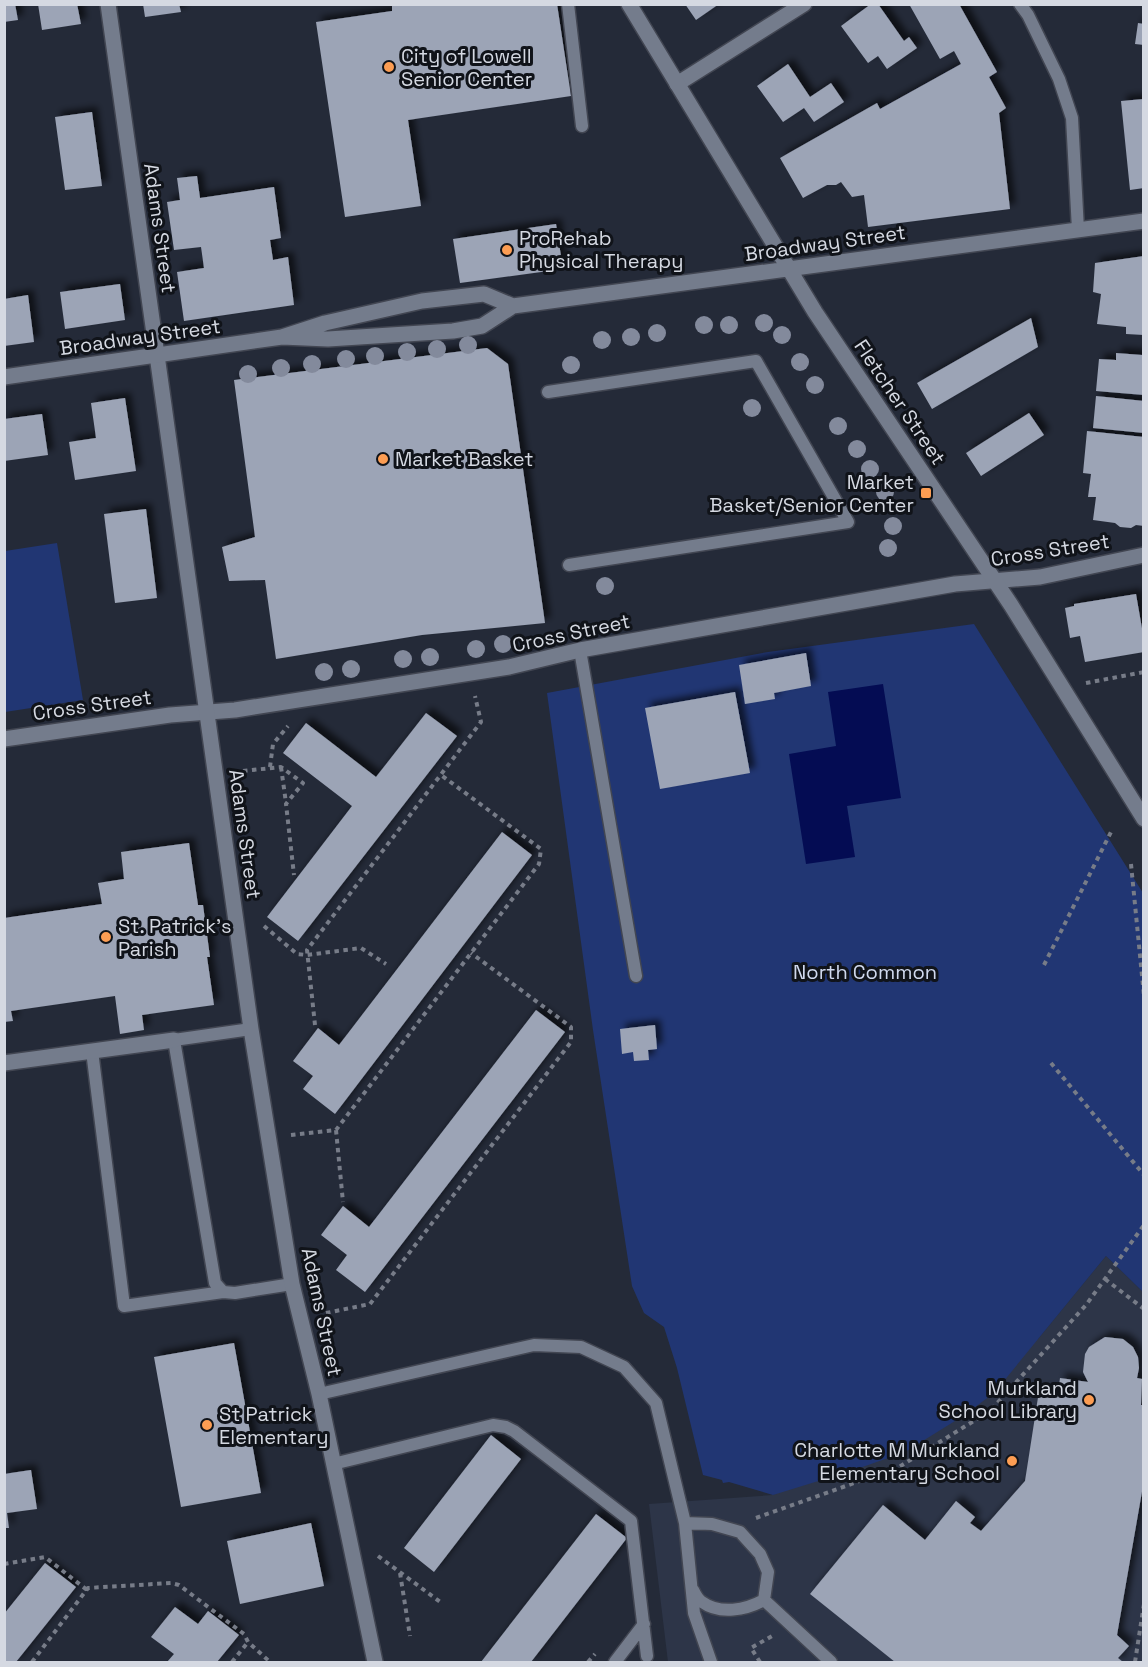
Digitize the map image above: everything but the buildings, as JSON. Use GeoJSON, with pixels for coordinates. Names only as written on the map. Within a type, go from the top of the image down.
{"type":"FeatureCollection","features":[{"type":"Feature","properties":{"kind":"street","name":"Adams Street"},"geometry":{"type":"LineString","coordinates":[[108,4],[251,1029],[292,1284],[319,1394],[375,1662]]}},
{"type":"Feature","properties":{"kind":"street","name":"Fletcher Street"},"geometry":{"type":"LineString","coordinates":[[628,4],[815,312],[994,581],[1143,819]]}},
{"type":"Feature","properties":{"kind":"street"},"geometry":{"type":"LineString","coordinates":[[678,84],[804,4]]}},
{"type":"Feature","properties":{"kind":"street","name":"Broadway Street"},"geometry":{"type":"LineString","coordinates":[[282,337],[328,339],[453,331],[482,326],[513,306],[1143,221]]}},
{"type":"Feature","properties":{"kind":"street","name":"Broadway Street"},"geometry":{"type":"LineString","coordinates":[[4,377],[282,337],[325,323],[422,301],[484,294],[513,306]]}},
{"type":"Feature","properties":{"kind":"street","name":"Cross Street"},"geometry":{"type":"LineString","coordinates":[[4,739],[158,717],[235,710],[509,667],[580,650],[956,584],[1040,577],[1143,555]]}},
{"type":"Feature","properties":{"kind":"street"},"geometry":{"type":"LineString","coordinates":[[4,1063],[174,1040]]}},
{"type":"Feature","properties":{"kind":"lane"},"geometry":{"type":"LineString","coordinates":[[568,4],[582,126]]}},
{"type":"Feature","properties":{"kind":"lane"},"geometry":{"type":"LineString","coordinates":[[1020,4],[1028,15],[1059,79],[1072,118],[1078,230]]}},
{"type":"Feature","properties":{"kind":"lane"},"geometry":{"type":"LineString","coordinates":[[548,392],[756,361],[848,522],[569,565]]}},
{"type":"Feature","properties":{"kind":"lane"},"geometry":{"type":"LineString","coordinates":[[580,650],[636,976]]}},
{"type":"Feature","properties":{"kind":"lane"},"geometry":{"type":"LineString","coordinates":[[223,1292],[215,1283],[174,1040],[251,1029]]}},
{"type":"Feature","properties":{"kind":"lane"},"geometry":{"type":"LineString","coordinates":[[93,1051],[124,1306],[292,1284]]}},
{"type":"Feature","properties":{"kind":"lane"},"geometry":{"type":"LineString","coordinates":[[319,1394],[534,1345],[580,1347],[624,1367],[656,1403],[685,1523],[694,1613],[711,1662]]}},
{"type":"Feature","properties":{"kind":"lane"},"geometry":{"type":"LineString","coordinates":[[333,1464],[493,1425],[506,1427],[631,1521],[647,1656]]}},
{"type":"Feature","properties":{"kind":"lane"},"geometry":{"type":"LineString","coordinates":[[685,1523],[712,1524],[740,1532],[760,1554],[768,1572],[764,1600]]}},
{"type":"Feature","properties":{"kind":"lane"},"geometry":{"type":"LineString","coordinates":[[692,1589],[702,1602],[722,1610],[748,1609],[764,1600]]}},
{"type":"Feature","properties":{"kind":"lane"},"geometry":{"type":"LineString","coordinates":[[764,1600],[831,1662]]}},
{"type":"Feature","properties":{"kind":"lane"},"geometry":{"type":"LineString","coordinates":[[615,1662],[644,1624]]}},
{"type":"Feature","properties":{"kind":"path"},"geometry":{"type":"LineString","coordinates":[[1086,683],[1143,672]]}},
{"type":"Feature","properties":{"kind":"path"},"geometry":{"type":"LineString","coordinates":[[315,1025],[307,950],[480,722],[475,696]]}},
{"type":"Feature","properties":{"kind":"path"},"geometry":{"type":"LineString","coordinates":[[270,767],[273,744],[290,723]]}},
{"type":"Feature","properties":{"kind":"path"},"geometry":{"type":"LineString","coordinates":[[282,767],[294,875]]}},
{"type":"Feature","properties":{"kind":"path"},"geometry":{"type":"LineString","coordinates":[[243,771],[282,767],[303,783],[286,804]]}},
{"type":"Feature","properties":{"kind":"path"},"geometry":{"type":"LineString","coordinates":[[343,1202],[336,1130],[539,864],[541,849],[441,775]]}},
{"type":"Feature","properties":{"kind":"path"},"geometry":{"type":"LineString","coordinates":[[1044,965],[1111,832]]}},
{"type":"Feature","properties":{"kind":"path"},"geometry":{"type":"LineString","coordinates":[[1131,864],[1143,996]]}},
{"type":"Feature","properties":{"kind":"path"},"geometry":{"type":"LineString","coordinates":[[264,926],[297,954],[307,956],[362,948],[386,964]]}},
{"type":"Feature","properties":{"kind":"path"},"geometry":{"type":"LineString","coordinates":[[326,1312],[370,1304],[571,1042],[571,1027],[471,953]]}},
{"type":"Feature","properties":{"kind":"path"},"geometry":{"type":"LineString","coordinates":[[1051,1063],[1143,1175]]}},
{"type":"Feature","properties":{"kind":"path"},"geometry":{"type":"LineString","coordinates":[[291,1135],[336,1130]]}},
{"type":"Feature","properties":{"kind":"path"},"geometry":{"type":"LineString","coordinates":[[728,1528],[899,1467],[990,1411],[1086,1305],[1143,1225]]}},
{"type":"Feature","properties":{"kind":"path"},"geometry":{"type":"LineString","coordinates":[[1105,1279],[1143,1309]]}},
{"type":"Feature","properties":{"kind":"path"},"geometry":{"type":"LineString","coordinates":[[378,1556],[443,1604]]}},
{"type":"Feature","properties":{"kind":"path"},"geometry":{"type":"LineString","coordinates":[[4,1564],[45,1557],[87,1590]]}},
{"type":"Feature","properties":{"kind":"path"},"geometry":{"type":"LineString","coordinates":[[400,1573],[410,1636]]}},
{"type":"Feature","properties":{"kind":"path"},"geometry":{"type":"LineString","coordinates":[[32,1662],[88,1588],[171,1582],[179,1585],[243,1634],[248,1642],[270,1662]]}},
{"type":"Feature","properties":{"kind":"path"},"geometry":{"type":"LineString","coordinates":[[1135,1662],[1143,1604]]}},
{"type":"Feature","properties":{"kind":"path"},"geometry":{"type":"LineString","coordinates":[[760,1662],[751,1647],[773,1636]]}},
{"type":"Feature","properties":{"kind":"path"},"geometry":{"type":"LineString","coordinates":[[232,1662],[248,1642]]}},
{"type":"Feature","properties":{"kind":"shaded area"},"geometry":{"type":"Polygon","coordinates":[[[883,684],[901,798],[847,806],[855,857],[806,864],[789,754],[836,746],[828,692],[883,684]]]}},
{"type":"Feature","properties":{"kind":"shaded area","name":"Charlotte M Murkland Elementary School"},"geometry":{"type":"Polygon","coordinates":[[[1106,1256],[1143,1292],[1143,1662],[668,1662],[649,1504],[773,1495],[1038,1339],[1106,1256]]]}},
{"type":"Feature","properties":{"kind":"green space"},"geometry":{"type":"Polygon","coordinates":[[[57,543],[83,700],[5,712],[5,551],[57,543]]]}},
{"type":"Feature","properties":{"kind":"green space","name":"North Common"},"geometry":{"type":"Polygon","coordinates":[[[974,624],[1143,893],[1143,1292],[1106,1256],[994,1393],[963,1416],[905,1452],[773,1495],[729,1482],[723,1483],[722,1480],[703,1475],[677,1368],[664,1327],[644,1313],[632,1286],[593,1030],[547,693],[768,652],[974,624]]]}},
{"type":"Feature","properties":{"kind":"place","name":"City of Lowell Senior Center"},"geometry":{"type":"Point","coordinates":[389,67]}},
{"type":"Feature","properties":{"kind":"place","name":"ProRehab Physical Therapy"},"geometry":{"type":"Point","coordinates":[507,250]}},
{"type":"Feature","properties":{"kind":"place","name":"Market Basket"},"geometry":{"type":"Point","coordinates":[383,459]}},
{"type":"Feature","properties":{"kind":"place","name":"Market Basket/Senior Center"},"geometry":{"type":"Point","coordinates":[926,493]}},
{"type":"Feature","properties":{"kind":"place","name":"St. Patrick's Parish"},"geometry":{"type":"Point","coordinates":[106,937]}},
{"type":"Feature","properties":{"kind":"place","name":"Murkland School Library"},"geometry":{"type":"Point","coordinates":[1089,1400]}},
{"type":"Feature","properties":{"kind":"place","name":"St Patrick Elementary"},"geometry":{"type":"Point","coordinates":[207,1425]}},
{"type":"Feature","properties":{"kind":"place","name":"Charlotte M Murkland Elementary School"},"geometry":{"type":"Point","coordinates":[1012,1461]}}]}
